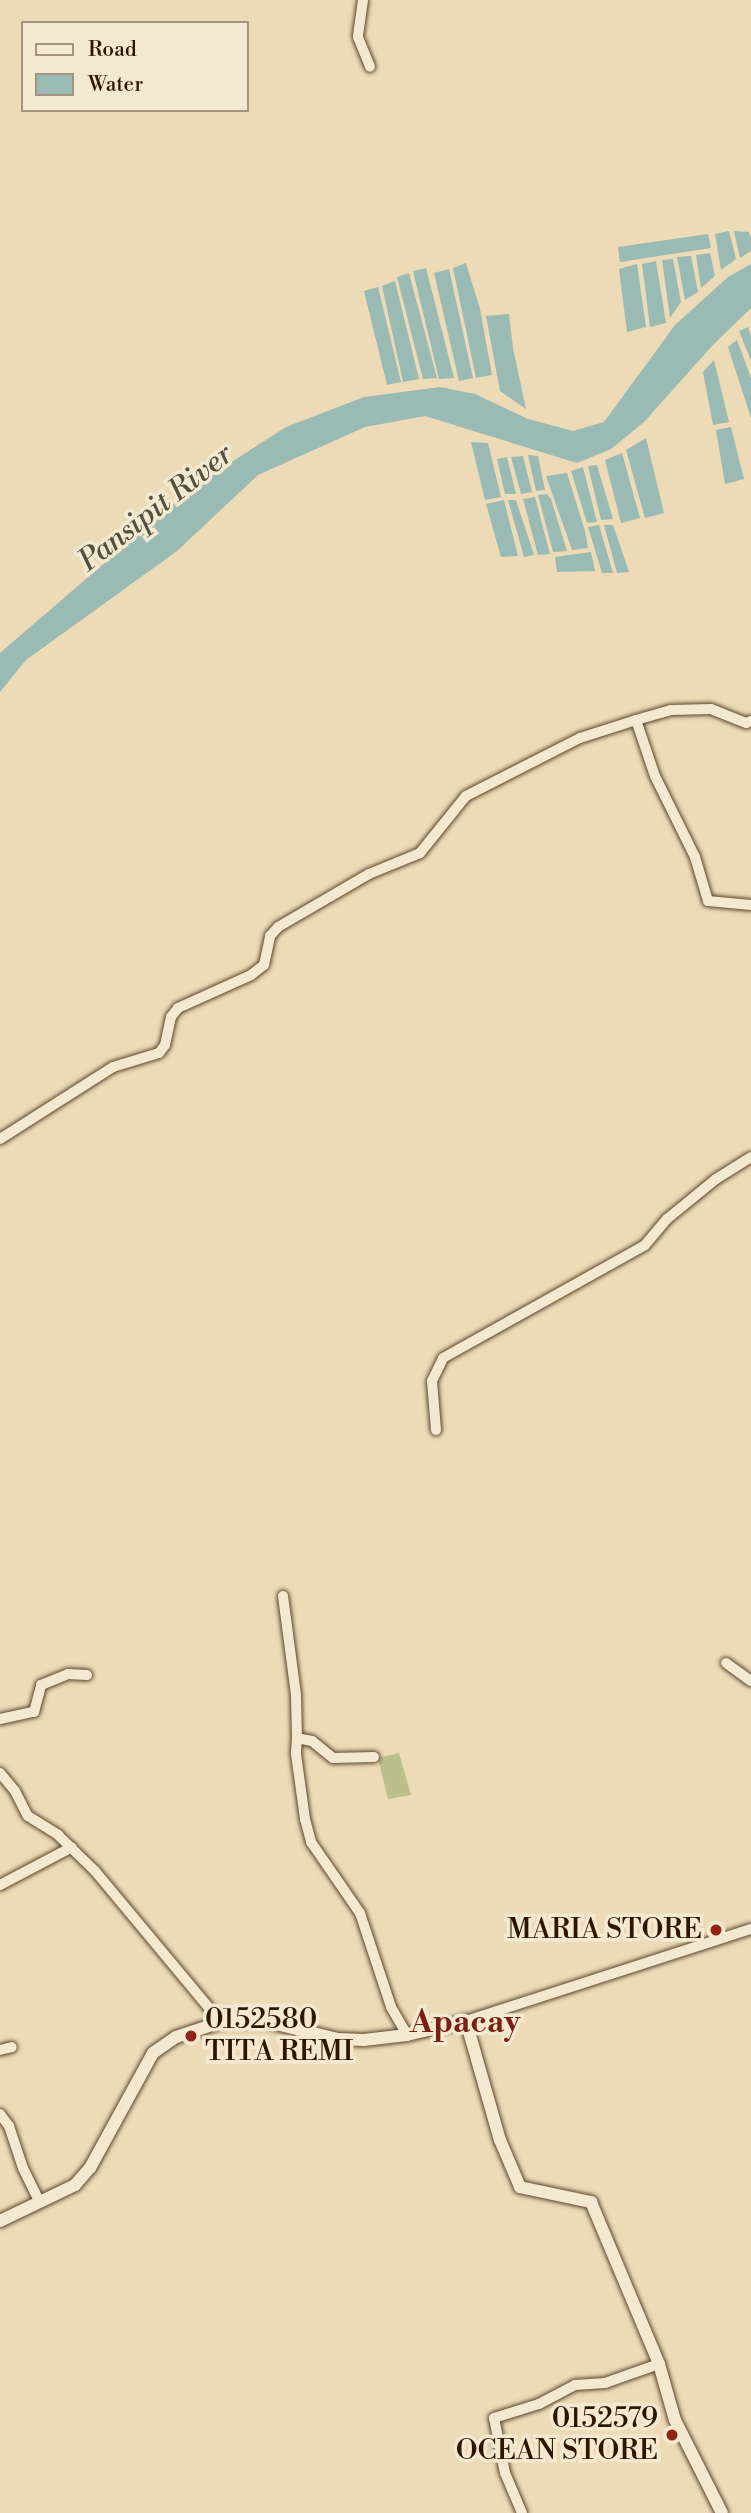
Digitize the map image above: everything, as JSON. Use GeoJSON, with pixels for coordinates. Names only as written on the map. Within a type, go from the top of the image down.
{"type":"FeatureCollection","features":[{"type":"Feature","properties":{"kind":"street"},"geometry":{"type":"LineString","coordinates":[[363,0],[358,37],[370,67]]}},
{"type":"Feature","properties":{"kind":"street"},"geometry":{"type":"LineString","coordinates":[[0,1139],[113,1067],[159,1052],[178,1008],[251,975],[264,965],[270,936],[278,927],[360,878],[420,853],[466,796],[569,743],[671,710],[711,709],[746,723],[751,721]]}},
{"type":"Feature","properties":{"kind":"street"},"geometry":{"type":"LineString","coordinates":[[636,720],[655,776],[695,857],[708,901],[751,905]]}},
{"type":"Feature","properties":{"kind":"street"},"geometry":{"type":"LineString","coordinates":[[436,1430],[432,1381],[443,1358],[645,1245],[667,1219],[716,1179],[751,1157]]}},
{"type":"Feature","properties":{"kind":"street"},"geometry":{"type":"LineString","coordinates":[[283,1596],[296,1695],[296,1754],[311,1842],[360,1913],[391,2007],[407,2035]]}},
{"type":"Feature","properties":{"kind":"street"},"geometry":{"type":"LineString","coordinates":[[726,1663],[751,1681]]}},
{"type":"Feature","properties":{"kind":"street"},"geometry":{"type":"LineString","coordinates":[[0,1720],[34,1712],[41,1685],[68,1674],[87,1675]]}},
{"type":"Feature","properties":{"kind":"street"},"geometry":{"type":"LineString","coordinates":[[297,1738],[312,1741],[332,1758],[374,1758]]}},
{"type":"Feature","properties":{"kind":"street"},"geometry":{"type":"LineString","coordinates":[[0,1773],[15,1791],[28,1816],[72,1847],[221,2022]]}},
{"type":"Feature","properties":{"kind":"street"},"geometry":{"type":"LineString","coordinates":[[0,1885],[72,1847]]}},
{"type":"Feature","properties":{"kind":"street"},"geometry":{"type":"LineString","coordinates":[[0,2221],[75,2185],[90,2168],[153,2053],[176,2037],[221,2022],[268,2022],[338,2039],[407,2035],[466,2021],[751,1928]]}},
{"type":"Feature","properties":{"kind":"street"},"geometry":{"type":"LineString","coordinates":[[466,2021],[500,2140],[520,2187],[591,2202],[659,2364],[676,2420],[720,2512]]}},
{"type":"Feature","properties":{"kind":"street"},"geometry":{"type":"LineString","coordinates":[[0,2050],[12,2047]]}},
{"type":"Feature","properties":{"kind":"street"},"geometry":{"type":"LineString","coordinates":[[0,2114],[9,2126],[23,2168],[39,2201]]}},
{"type":"Feature","properties":{"kind":"street"},"geometry":{"type":"LineString","coordinates":[[522,2513],[505,2473],[494,2418],[539,2404],[575,2385],[605,2383],[659,2364]]}},
{"type":"Feature","properties":{"kind":"green space"},"geometry":{"type":"Polygon","coordinates":[[[399,1753],[411,1795],[388,1799],[378,1758],[399,1753]]]}},
{"type":"Feature","properties":{"kind":"water"},"geometry":{"type":"Polygon","coordinates":[[[729,231],[736,259],[721,270],[715,234],[729,231]]]}},
{"type":"Feature","properties":{"kind":"water"},"geometry":{"type":"Polygon","coordinates":[[[734,231],[749,232],[751,239],[751,251],[740,258],[734,231]]]}},
{"type":"Feature","properties":{"kind":"water"},"geometry":{"type":"Polygon","coordinates":[[[708,234],[711,248],[620,262],[618,247],[708,234]]]}},
{"type":"Feature","properties":{"kind":"water"},"geometry":{"type":"Polygon","coordinates":[[[710,253],[715,276],[701,288],[696,255],[710,253]]]}},
{"type":"Feature","properties":{"kind":"water"},"geometry":{"type":"Polygon","coordinates":[[[691,256],[698,292],[685,300],[677,257],[691,256]]]}},
{"type":"Feature","properties":{"kind":"water"},"geometry":{"type":"Polygon","coordinates":[[[673,259],[681,302],[670,318],[662,260],[673,259]]]}},
{"type":"Feature","properties":{"kind":"water"},"geometry":{"type":"Polygon","coordinates":[[[656,261],[666,323],[650,327],[642,264],[656,261]]]}},
{"type":"Feature","properties":{"kind":"water"},"geometry":{"type":"Polygon","coordinates":[[[466,263],[480,309],[492,375],[476,378],[453,268],[466,263]]]}},
{"type":"Feature","properties":{"kind":"water"},"geometry":{"type":"Polygon","coordinates":[[[637,264],[646,327],[627,332],[619,269],[637,264]]]}},
{"type":"Feature","properties":{"kind":"water"},"geometry":{"type":"Polygon","coordinates":[[[751,264],[751,308],[712,346],[644,422],[611,449],[577,463],[425,416],[365,427],[258,475],[177,551],[26,660],[0,692],[0,653],[194,486],[286,427],[364,397],[440,387],[475,394],[528,419],[573,431],[604,422],[675,325],[728,277],[751,264]]]}},
{"type":"Feature","properties":{"kind":"water"},"geometry":{"type":"Polygon","coordinates":[[[426,268],[454,378],[439,379],[413,271],[426,268]]]}},
{"type":"Feature","properties":{"kind":"water"},"geometry":{"type":"Polygon","coordinates":[[[449,269],[473,378],[459,381],[434,273],[449,269]]]}},
{"type":"Feature","properties":{"kind":"water"},"geometry":{"type":"Polygon","coordinates":[[[409,273],[437,378],[423,379],[397,277],[409,273]]]}},
{"type":"Feature","properties":{"kind":"water"},"geometry":{"type":"Polygon","coordinates":[[[395,281],[419,379],[403,382],[382,286],[395,281]]]}},
{"type":"Feature","properties":{"kind":"water"},"geometry":{"type":"Polygon","coordinates":[[[378,287],[401,382],[387,385],[364,291],[378,287]]]}},
{"type":"Feature","properties":{"kind":"water"},"geometry":{"type":"Polygon","coordinates":[[[509,314],[526,409],[500,391],[486,316],[509,314]]]}},
{"type":"Feature","properties":{"kind":"water"},"geometry":{"type":"Polygon","coordinates":[[[748,327],[751,336],[751,361],[739,331],[748,327]]]}},
{"type":"Feature","properties":{"kind":"water"},"geometry":{"type":"Polygon","coordinates":[[[737,340],[751,378],[751,418],[728,347],[737,340]]]}},
{"type":"Feature","properties":{"kind":"water"},"geometry":{"type":"Polygon","coordinates":[[[714,360],[729,422],[713,425],[703,372],[714,360]]]}},
{"type":"Feature","properties":{"kind":"water"},"geometry":{"type":"Polygon","coordinates":[[[731,427],[744,479],[725,484],[716,430],[731,427]]]}},
{"type":"Feature","properties":{"kind":"water"},"geometry":{"type":"Polygon","coordinates":[[[646,438],[664,513],[645,518],[626,450],[646,438]]]}},
{"type":"Feature","properties":{"kind":"water"},"geometry":{"type":"Polygon","coordinates":[[[471,442],[488,443],[501,497],[485,500],[471,442]]]}},
{"type":"Feature","properties":{"kind":"water"},"geometry":{"type":"Polygon","coordinates":[[[622,453],[640,518],[621,523],[605,460],[622,453]]]}},
{"type":"Feature","properties":{"kind":"water"},"geometry":{"type":"Polygon","coordinates":[[[528,455],[538,456],[545,490],[536,491],[528,455]]]}},
{"type":"Feature","properties":{"kind":"water"},"geometry":{"type":"Polygon","coordinates":[[[523,456],[532,492],[521,494],[511,457],[523,456]]]}},
{"type":"Feature","properties":{"kind":"water"},"geometry":{"type":"Polygon","coordinates":[[[507,457],[516,494],[505,494],[497,459],[507,457]]]}},
{"type":"Feature","properties":{"kind":"water"},"geometry":{"type":"Polygon","coordinates":[[[597,465],[613,519],[601,520],[588,466],[597,465]]]}},
{"type":"Feature","properties":{"kind":"water"},"geometry":{"type":"Polygon","coordinates":[[[583,467],[597,522],[587,523],[571,471],[583,467]]]}},
{"type":"Feature","properties":{"kind":"water"},"geometry":{"type":"Polygon","coordinates":[[[567,473],[588,548],[572,550],[546,476],[567,473]]]}},
{"type":"Feature","properties":{"kind":"water"},"geometry":{"type":"Polygon","coordinates":[[[547,494],[551,499],[567,551],[553,552],[538,495],[547,494]]]}},
{"type":"Feature","properties":{"kind":"water"},"geometry":{"type":"Polygon","coordinates":[[[535,497],[550,554],[538,555],[523,499],[535,497]]]}},
{"type":"Feature","properties":{"kind":"water"},"geometry":{"type":"Polygon","coordinates":[[[504,500],[518,556],[501,557],[486,504],[504,500]]]}},
{"type":"Feature","properties":{"kind":"water"},"geometry":{"type":"Polygon","coordinates":[[[508,500],[516,500],[534,555],[524,557],[508,500]]]}},
{"type":"Feature","properties":{"kind":"water"},"geometry":{"type":"Polygon","coordinates":[[[599,525],[613,573],[602,573],[588,527],[599,525]]]}},
{"type":"Feature","properties":{"kind":"water"},"geometry":{"type":"Polygon","coordinates":[[[604,525],[613,525],[629,572],[617,573],[604,525]]]}},
{"type":"Feature","properties":{"kind":"water"},"geometry":{"type":"Polygon","coordinates":[[[591,552],[595,571],[557,572],[555,557],[591,552]]]}},
{"type":"Feature","properties":{"kind":"place","name":"MARIA STORE"},"geometry":{"type":"Point","coordinates":[716,1930]}},
{"type":"Feature","properties":{"kind":"place","name":"0152580 TITA REMI"},"geometry":{"type":"Point","coordinates":[191,2036]}},
{"type":"Feature","properties":{"kind":"place","name":"0152579 OCEAN STORE"},"geometry":{"type":"Point","coordinates":[672,2435]}},
{"type":"Feature","properties":{"kind":"district","name":"Apacay"},"geometry":{"type":"Point","coordinates":[465,2022]}},
{"type":"Feature","properties":{"kind":"water label","name":"Pansipit River"},"geometry":{"type":"Point","coordinates":[156,508]}}]}
